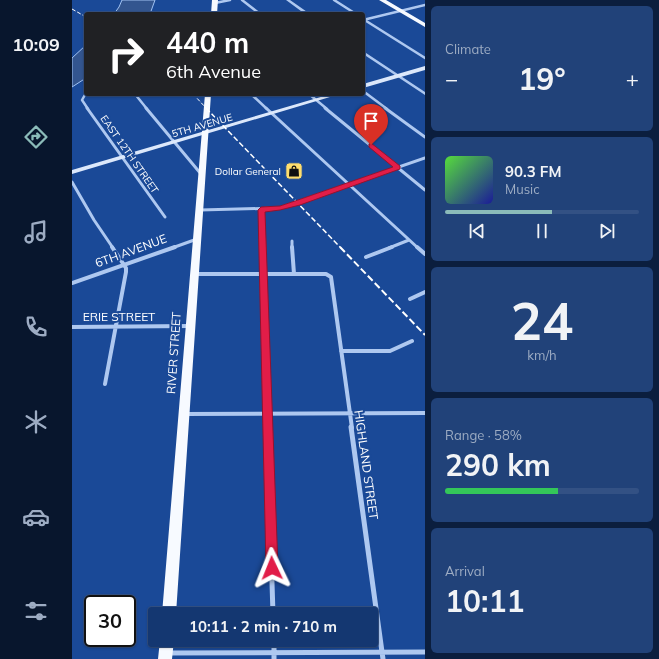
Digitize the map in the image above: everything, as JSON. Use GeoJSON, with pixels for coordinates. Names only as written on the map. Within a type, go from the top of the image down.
{"type":"FeatureCollection","features":[{"type":"Feature","properties":{"kind":"main road"},"geometry":{"type":"LineString","coordinates":[[382,0],[425,25]]}},
{"type":"Feature","properties":{"kind":"main road"},"geometry":{"type":"LineString","coordinates":[[214,12],[215,2]]}},
{"type":"Feature","properties":{"kind":"main road"},"geometry":{"type":"LineString","coordinates":[[365,85],[425,68]]}},
{"type":"Feature","properties":{"kind":"main road","name":"RIVER STREET"},"geometry":{"type":"LineString","coordinates":[[170,607],[208,96]]}},
{"type":"Feature","properties":{"kind":"main road","name":"5TH AVENUE"},"geometry":{"type":"LineString","coordinates":[[72,172],[330,96]]}},
{"type":"Feature","properties":{"kind":"street"},"geometry":{"type":"LineString","coordinates":[[215,2],[230,0]]}},
{"type":"Feature","properties":{"kind":"street"},"geometry":{"type":"LineString","coordinates":[[242,0],[257,12]]}},
{"type":"Feature","properties":{"kind":"street"},"geometry":{"type":"LineString","coordinates":[[288,0],[305,12]]}},
{"type":"Feature","properties":{"kind":"street"},"geometry":{"type":"LineString","coordinates":[[334,0],[353,12]]}},
{"type":"Feature","properties":{"kind":"street"},"geometry":{"type":"LineString","coordinates":[[365,19],[425,5]]}},
{"type":"Feature","properties":{"kind":"street"},"geometry":{"type":"LineString","coordinates":[[365,20],[425,58]]}},
{"type":"Feature","properties":{"kind":"street"},"geometry":{"type":"LineString","coordinates":[[365,53],[425,94]]}},
{"type":"Feature","properties":{"kind":"street"},"geometry":{"type":"LineString","coordinates":[[365,93],[425,138]]}},
{"type":"Feature","properties":{"kind":"street","name":"EAST 12TH STREET"},"geometry":{"type":"LineString","coordinates":[[84,96],[82,100],[165,217]]}},
{"type":"Feature","properties":{"kind":"street"},"geometry":{"type":"LineString","coordinates":[[138,96],[202,175]]}},
{"type":"Feature","properties":{"kind":"street"},"geometry":{"type":"LineString","coordinates":[[253,96],[425,254]]}},
{"type":"Feature","properties":{"kind":"street"},"geometry":{"type":"LineString","coordinates":[[311,96],[425,190]]}},
{"type":"Feature","properties":{"kind":"street"},"geometry":{"type":"LineString","coordinates":[[200,210],[261,210],[280,208],[425,158]]}},
{"type":"Feature","properties":{"kind":"street"},"geometry":{"type":"LineString","coordinates":[[72,182],[124,264],[126,272],[105,384]]}},
{"type":"Feature","properties":{"kind":"street"},"geometry":{"type":"LineString","coordinates":[[261,210],[273,607]]}},
{"type":"Feature","properties":{"kind":"street","name":"6TH AVENUE"},"geometry":{"type":"LineString","coordinates":[[72,283],[197,238]]}},
{"type":"Feature","properties":{"kind":"street"},"geometry":{"type":"LineString","coordinates":[[366,257],[409,240]]}},
{"type":"Feature","properties":{"kind":"street"},"geometry":{"type":"LineString","coordinates":[[195,274],[294,274],[292,241]]}},
{"type":"Feature","properties":{"kind":"street","name":"HIGHLAND STREET"},"geometry":{"type":"LineString","coordinates":[[294,274],[329,275],[331,277],[383,659]]}},
{"type":"Feature","properties":{"kind":"street"},"geometry":{"type":"LineString","coordinates":[[410,299],[425,292]]}},
{"type":"Feature","properties":{"kind":"street","name":"ERIE STREET"},"geometry":{"type":"LineString","coordinates":[[72,327],[191,326]]}},
{"type":"Feature","properties":{"kind":"street"},"geometry":{"type":"LineString","coordinates":[[341,351],[390,351],[412,341]]}},
{"type":"Feature","properties":{"kind":"street"},"geometry":{"type":"LineString","coordinates":[[184,414],[425,413]]}},
{"type":"Feature","properties":{"kind":"street"},"geometry":{"type":"LineString","coordinates":[[166,651],[274,656],[425,652]]}},
{"type":"Feature","properties":{"kind":"water"},"geometry":{"type":"Polygon","coordinates":[[[122,0],[155,0],[151,12],[115,12],[122,0]]]}},
{"type":"Feature","properties":{"kind":"water"},"geometry":{"type":"Polygon","coordinates":[[[84,47],[84,79],[72,87],[72,58],[84,47]]]}},
{"type":"Feature","properties":{"kind":"railway"},"geometry":{"type":"LineString","coordinates":[[72,9],[84,16]]}},
{"type":"Feature","properties":{"kind":"railway"},"geometry":{"type":"LineString","coordinates":[[195,96],[207,109]]}},
{"type":"Feature","properties":{"kind":"railway"},"geometry":{"type":"LineString","coordinates":[[206,108],[341,248]]}},
{"type":"Feature","properties":{"kind":"railway"},"geometry":{"type":"LineString","coordinates":[[340,247],[425,335]]}},
{"type":"Feature","properties":{"kind":"place","name":"Dollar General"},"geometry":{"type":"Point","coordinates":[294,171]}},
{"type":"Feature","properties":{"kind":"route"},"geometry":{"type":"LineString","coordinates":[[272,568],[261,210],[280,208],[298,203],[398,167],[371,145]]}}]}
